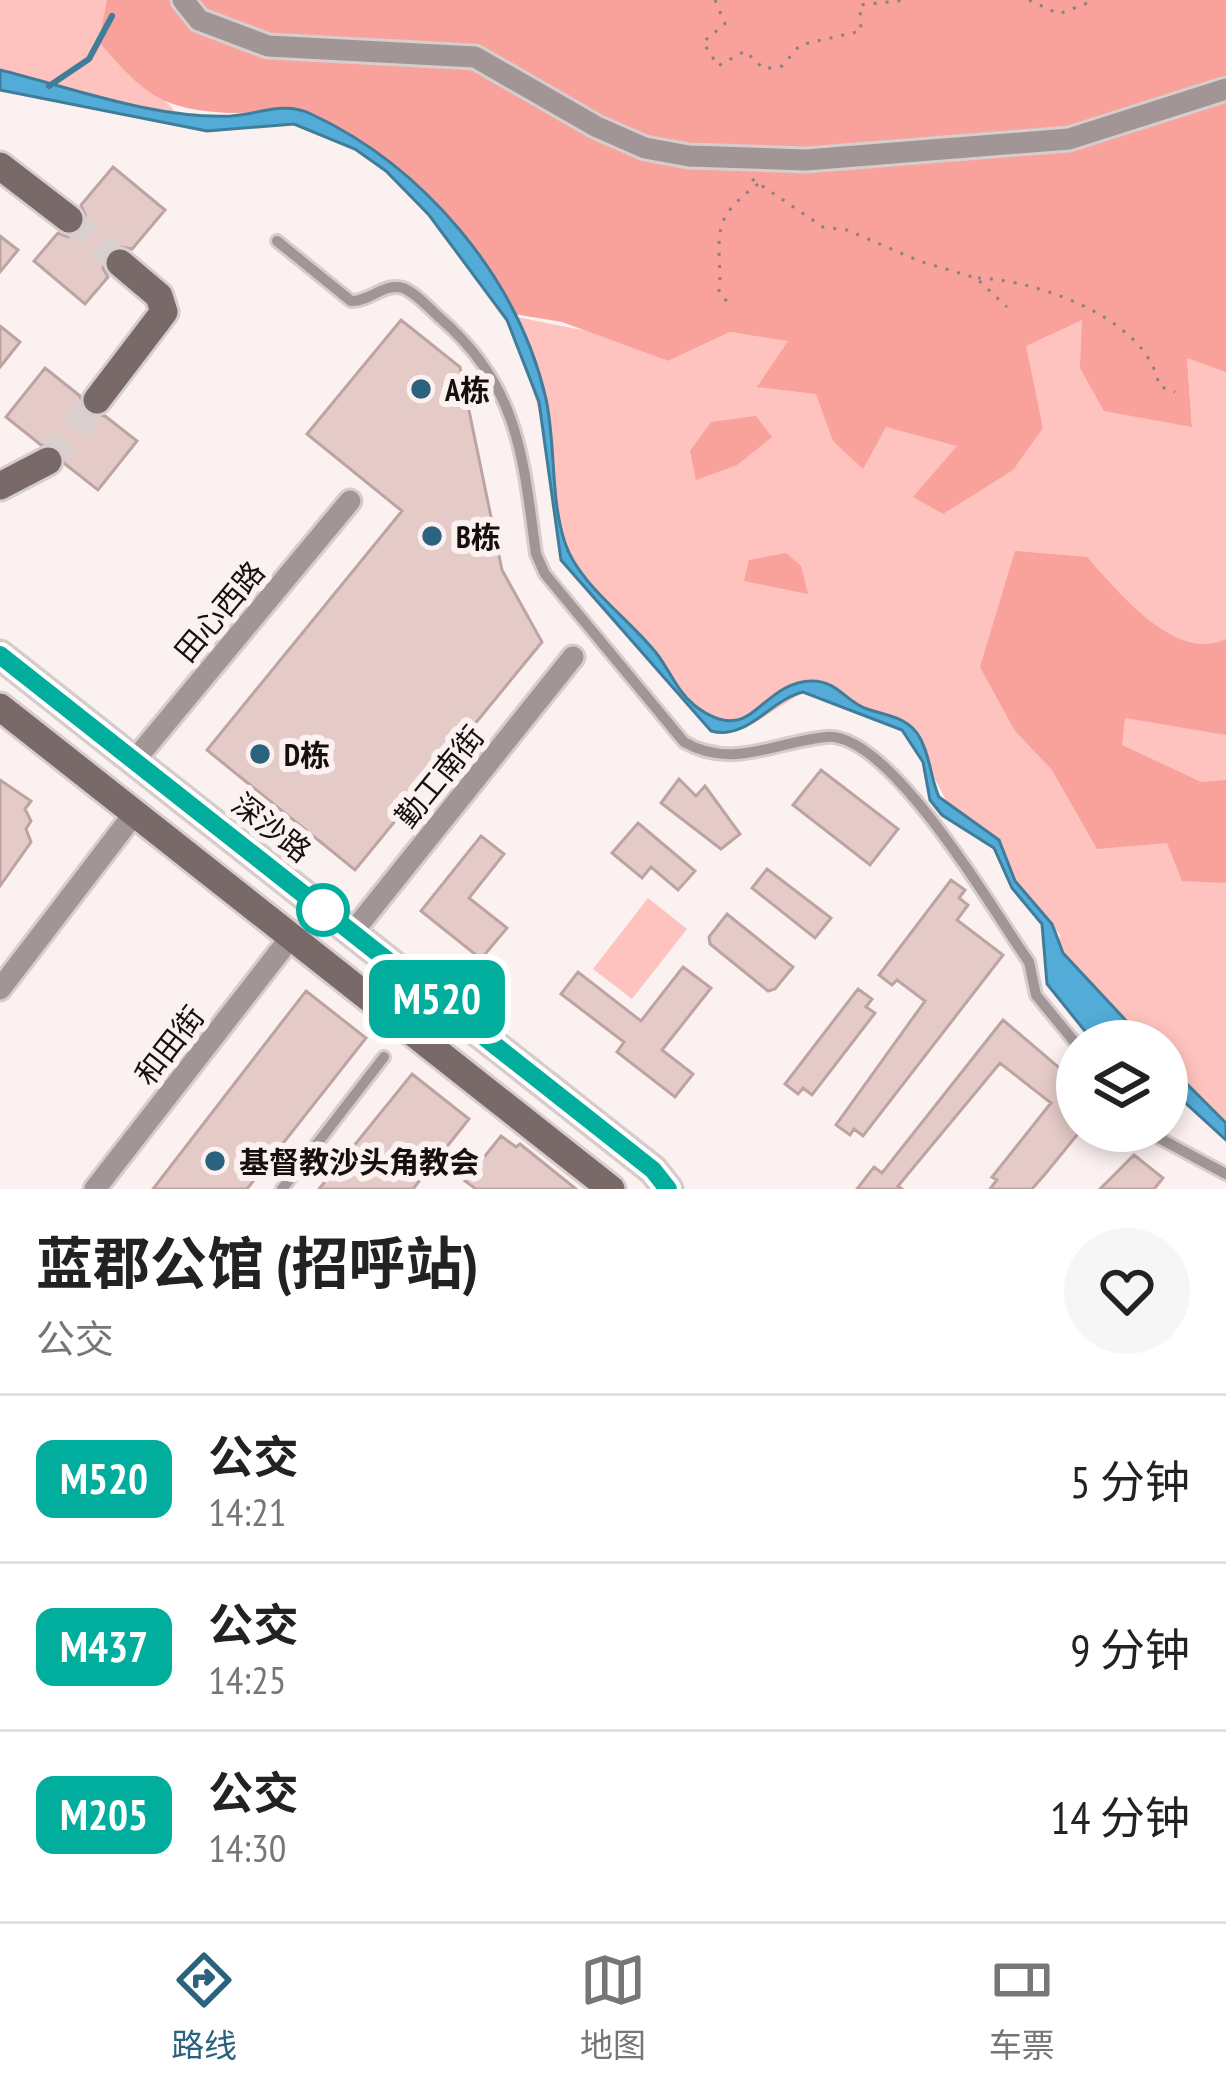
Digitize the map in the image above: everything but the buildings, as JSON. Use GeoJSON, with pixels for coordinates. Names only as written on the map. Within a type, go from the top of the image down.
{"type":"FeatureCollection","features":[{"type":"Feature","properties":{"kind":"main road"},"geometry":{"type":"LineString","coordinates":[[0,166],[69,219]]}},
{"type":"Feature","properties":{"kind":"main road"},"geometry":{"type":"LineString","coordinates":[[97,400],[164,312],[159,296],[121,262]]}},
{"type":"Feature","properties":{"kind":"main road"},"geometry":{"type":"LineString","coordinates":[[0,486],[48,461]]}},
{"type":"Feature","properties":{"kind":"main road","name":"深沙路"},"geometry":{"type":"LineString","coordinates":[[0,655],[633,1154],[668,1189]]}},
{"type":"Feature","properties":{"kind":"main road"},"geometry":{"type":"LineString","coordinates":[[0,707],[608,1188]]}},
{"type":"Feature","properties":{"kind":"street"},"geometry":{"type":"LineString","coordinates":[[183,0],[199,20],[268,46],[475,57],[597,128],[645,148],[689,156],[806,160],[1013,146],[1115,128],[1226,89]]}},
{"type":"Feature","properties":{"kind":"street","name":"田心西路"},"geometry":{"type":"LineString","coordinates":[[134,760],[350,501]]}},
{"type":"Feature","properties":{"kind":"street","name":"勤工南街"},"geometry":{"type":"LineString","coordinates":[[352,933],[573,657]]}},
{"type":"Feature","properties":{"kind":"street"},"geometry":{"type":"LineString","coordinates":[[0,989],[134,814]]}},
{"type":"Feature","properties":{"kind":"street","name":"和田街"},"geometry":{"type":"LineString","coordinates":[[95,1189],[291,937]]}},
{"type":"Feature","properties":{"kind":"street"},"geometry":{"type":"LineString","coordinates":[[608,1188],[633,1154]]}},
{"type":"Feature","properties":{"kind":"lane"},"geometry":{"type":"LineString","coordinates":[[277,241],[351,301],[363,302],[392,286],[406,289],[462,337],[514,418],[536,554],[544,574],[684,742],[717,757],[844,738],[877,757],[903,785],[1029,962],[1036,994],[1057,1020]]}},
{"type":"Feature","properties":{"kind":"lane"},"geometry":{"type":"LineString","coordinates":[[288,1187],[384,1057]]}},
{"type":"Feature","properties":{"kind":"lane"},"geometry":{"type":"LineString","coordinates":[[1185,1152],[1226,1174]]}},
{"type":"Feature","properties":{"kind":"path"},"geometry":{"type":"LineString","coordinates":[[715,0],[725,24],[703,42],[718,66],[745,51],[764,68],[782,66],[800,45],[861,31],[860,5],[908,0]]}},
{"type":"Feature","properties":{"kind":"path"},"geometry":{"type":"LineString","coordinates":[[1028,0],[1059,14],[1095,0]]}},
{"type":"Feature","properties":{"kind":"path"},"geometry":{"type":"LineString","coordinates":[[741,175],[824,227],[847,230],[919,262],[1080,304],[1145,350],[1159,386],[1175,392]]}},
{"type":"Feature","properties":{"kind":"path"},"geometry":{"type":"LineString","coordinates":[[727,301],[719,296],[717,238],[732,206],[760,183]]}},
{"type":"Feature","properties":{"kind":"path"},"geometry":{"type":"LineString","coordinates":[[976,278],[1007,307]]}},
{"type":"Feature","properties":{"kind":"shaded area"},"geometry":{"type":"Polygon","coordinates":[[[0,0],[108,0],[101,34],[173,109],[171,119],[0,79],[0,0]]]}},
{"type":"Feature","properties":{"kind":"shaded area"},"geometry":{"type":"Polygon","coordinates":[[[107,0],[1226,0],[1226,372],[1187,358],[1192,427],[1104,411],[1080,368],[1082,320],[1026,346],[1043,428],[1013,470],[943,514],[913,497],[957,446],[886,427],[863,469],[833,441],[816,394],[757,387],[788,341],[730,332],[668,361],[562,322],[502,312],[409,195],[353,147],[286,115],[187,108],[142,87],[99,42],[107,0]]]}},
{"type":"Feature","properties":{"kind":"shaded area"},"geometry":{"type":"Polygon","coordinates":[[[507,315],[587,331],[668,361],[730,332],[798,339],[864,464],[886,427],[963,444],[914,497],[943,514],[1043,428],[1025,346],[1083,319],[1192,426],[1187,357],[1226,368],[1226,1127],[1188,1103],[1188,1020],[1079,1020],[1047,984],[1060,935],[1015,881],[999,840],[951,810],[907,725],[803,692],[753,724],[721,734],[560,560],[557,497],[528,375],[507,315]]]}},
{"type":"Feature","properties":{"kind":"shaded area"},"geometry":{"type":"Polygon","coordinates":[[[756,416],[772,437],[737,465],[696,480],[690,451],[711,422],[756,416]]]}},
{"type":"Feature","properties":{"kind":"shaded area"},"geometry":{"type":"Polygon","coordinates":[[[1015,551],[1087,557],[1131,604],[1168,633],[1207,644],[1226,639],[1226,735],[1125,718],[1122,745],[1201,782],[1226,780],[1226,883],[1182,881],[1167,843],[1097,849],[1052,770],[1015,731],[980,667],[1015,551]]]}},
{"type":"Feature","properties":{"kind":"shaded area"},"geometry":{"type":"Polygon","coordinates":[[[786,553],[801,566],[808,594],[744,581],[749,560],[786,553]]]}},
{"type":"Feature","properties":{"kind":"shaded area"},"geometry":{"type":"Polygon","coordinates":[[[648,898],[687,929],[632,999],[593,969],[648,898]]]}},
{"type":"Feature","properties":{"kind":"water"},"geometry":{"type":"Polygon","coordinates":[[[0,70],[173,113],[231,116],[281,108],[301,110],[391,163],[460,230],[513,310],[546,399],[565,543],[581,573],[657,654],[683,694],[714,717],[730,721],[743,718],[794,684],[821,682],[860,706],[910,726],[924,745],[939,797],[999,840],[1015,881],[1052,924],[1063,953],[1125,1020],[1076,1020],[1047,984],[1042,924],[1012,888],[994,848],[942,815],[930,800],[923,762],[902,730],[803,692],[736,730],[711,731],[561,560],[539,402],[507,320],[429,215],[386,171],[355,149],[294,124],[207,131],[0,90],[0,70]]]}},
{"type":"Feature","properties":{"kind":"water"},"geometry":{"type":"Polygon","coordinates":[[[1188,1085],[1226,1123],[1226,1140],[1188,1105],[1188,1085]]]}},
{"type":"Feature","properties":{"kind":"waterway"},"geometry":{"type":"LineString","coordinates":[[49,86],[89,59],[112,16]]}},
{"type":"Feature","properties":{"kind":"tunnel"},"geometry":{"type":"LineString","coordinates":[[69,219],[120,263]]}},
{"type":"Feature","properties":{"kind":"tunnel"},"geometry":{"type":"LineString","coordinates":[[48,461],[97,400]]}},
{"type":"Feature","properties":{"kind":"bus line","name":"M520"},"geometry":{"type":"LineString","coordinates":[[0,655],[653,1170],[668,1189]]}},
{"type":"Feature","properties":{"kind":"place","name":"A栋"},"geometry":{"type":"Point","coordinates":[421,389]}},
{"type":"Feature","properties":{"kind":"place","name":"B栋"},"geometry":{"type":"Point","coordinates":[432,536]}},
{"type":"Feature","properties":{"kind":"place","name":"D栋"},"geometry":{"type":"Point","coordinates":[260,754]}},
{"type":"Feature","properties":{"kind":"place","name":"基督教沙头角教会"},"geometry":{"type":"Point","coordinates":[215,1161]}}]}
